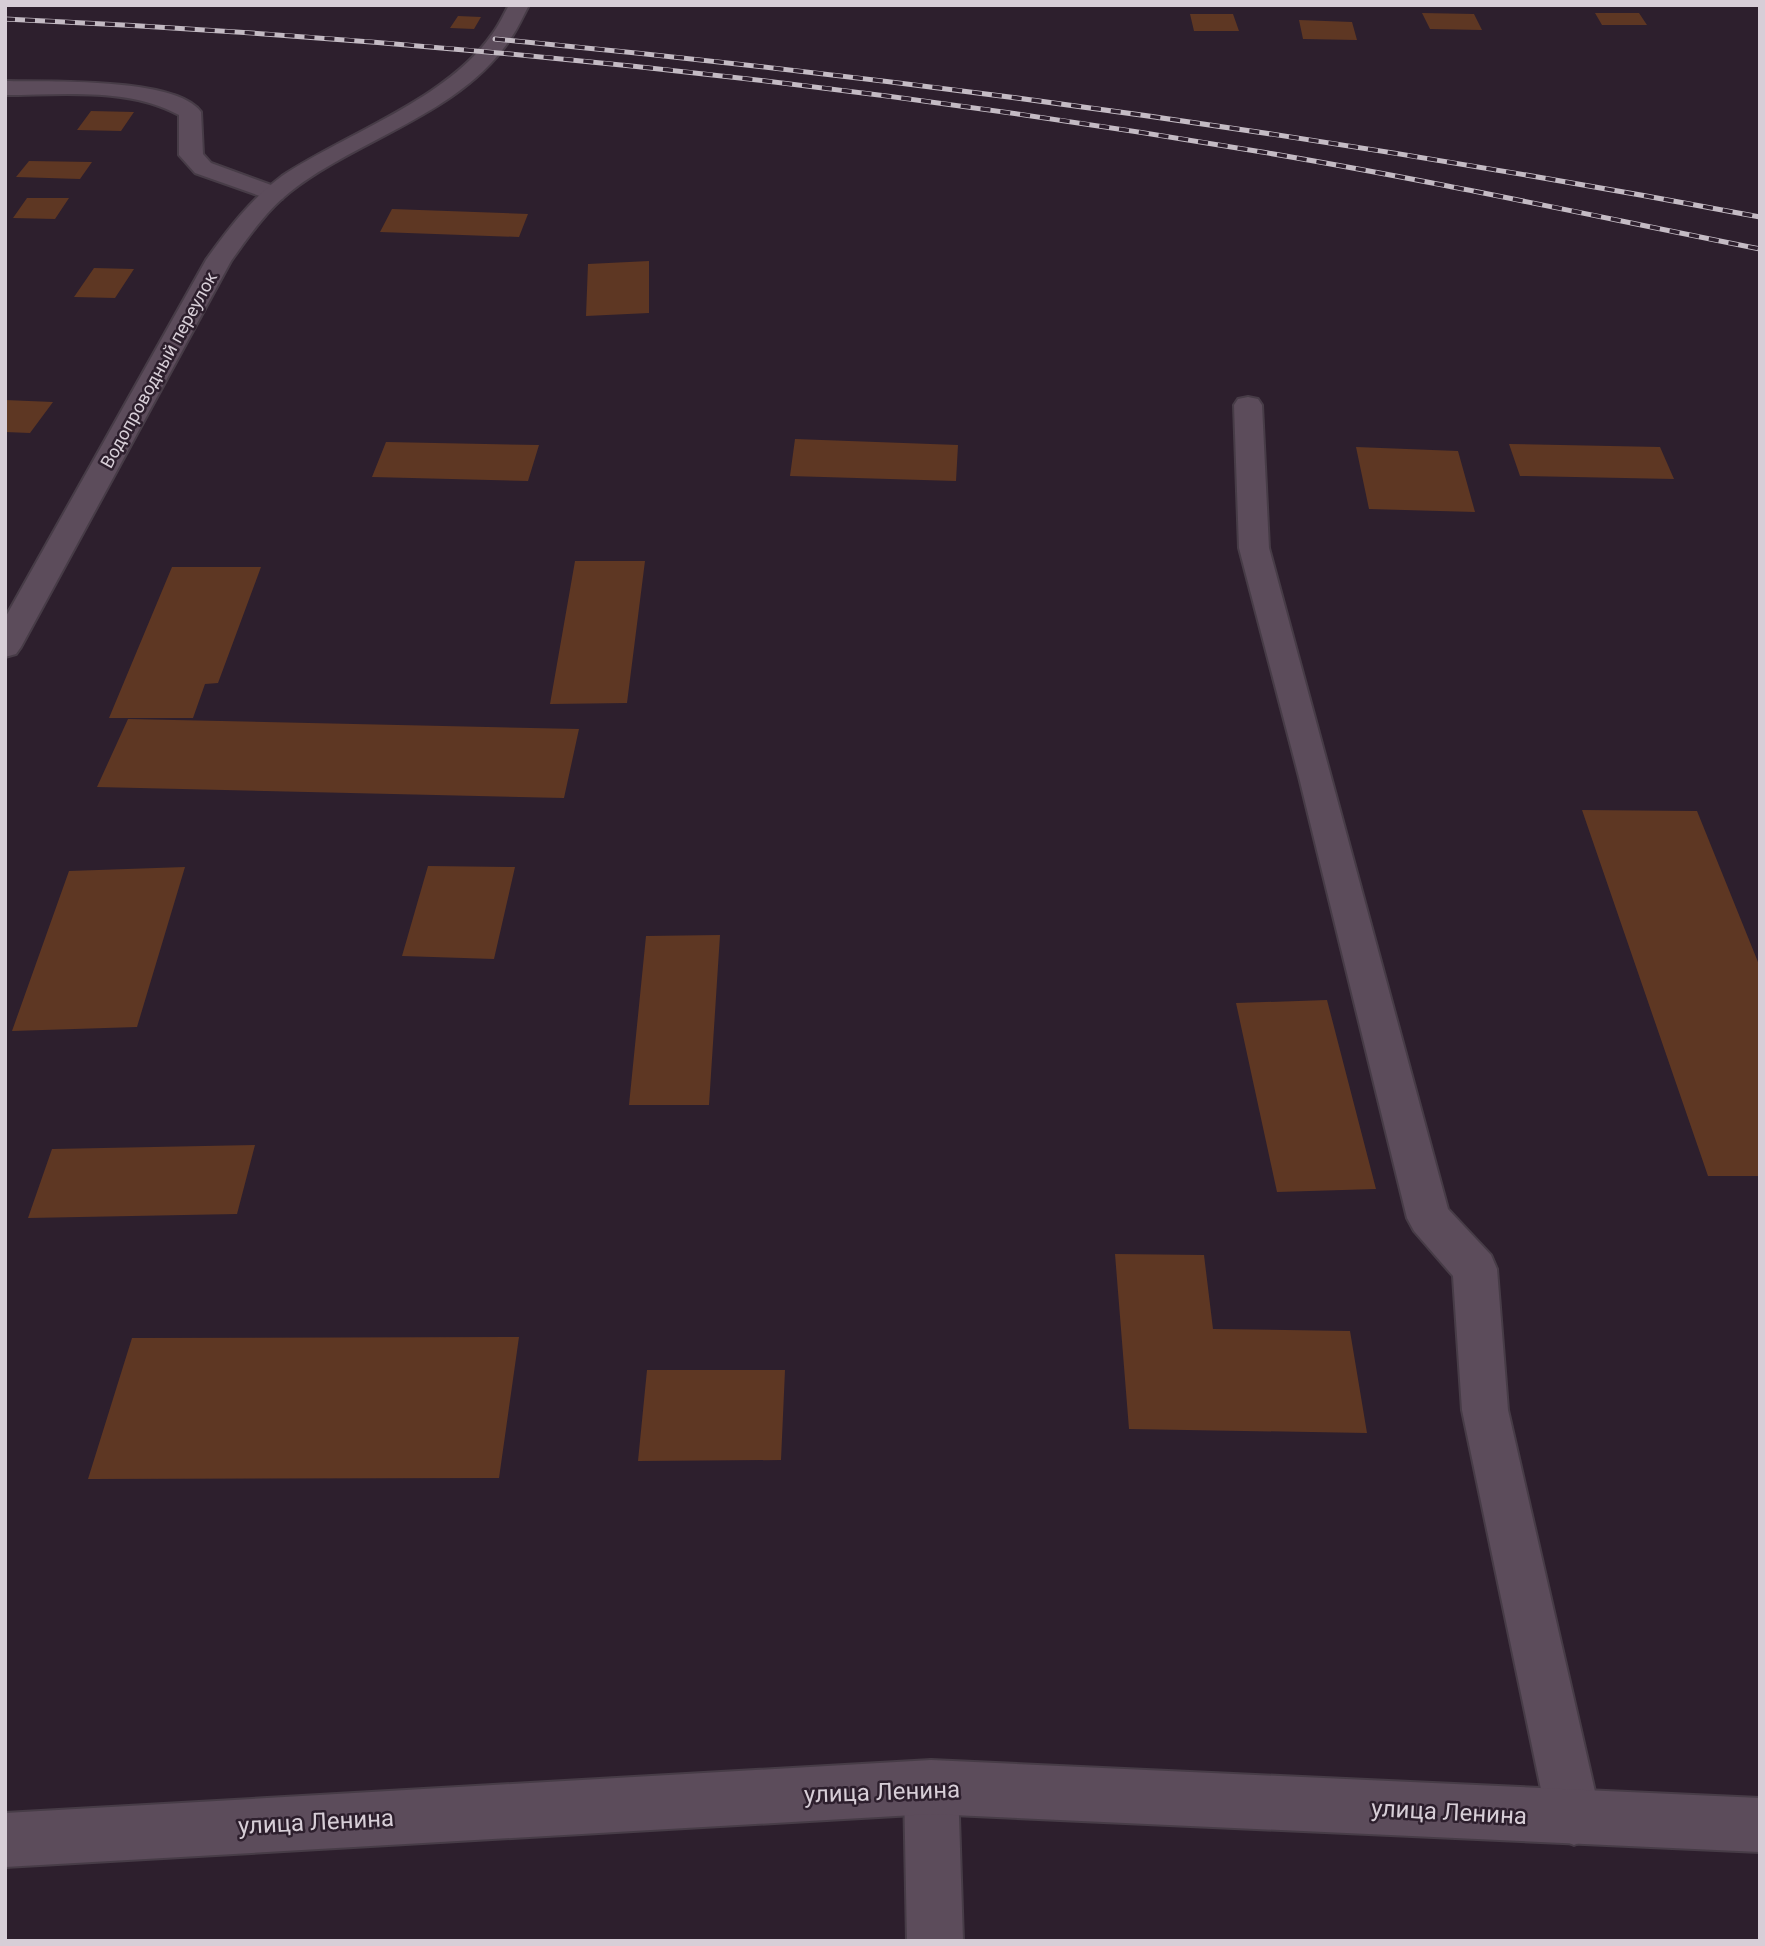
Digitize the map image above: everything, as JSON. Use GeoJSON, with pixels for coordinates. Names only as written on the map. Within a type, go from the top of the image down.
{"type":"FeatureCollection","features":[{"type":"Feature","properties":{"kind":"main road","name":"Водопроводный переулок"},"geometry":{"type":"LineString","coordinates":[[5,647],[219,260],[243,225],[274,194],[325,158],[363,138],[461,77],[500,39],[519,5]]}},
{"type":"Feature","properties":{"kind":"main road"},"geometry":{"type":"LineString","coordinates":[[5,88],[112,91],[152,96],[177,103],[190,111],[191,155],[203,168],[274,194]]}},
{"type":"Feature","properties":{"kind":"main road"},"geometry":{"type":"LineString","coordinates":[[1248,405],[1254,548],[1316,777],[1429,1218],[1475,1269],[1485,1410],[1574,1818]]}},
{"type":"Feature","properties":{"kind":"main road"},"geometry":{"type":"LineString","coordinates":[[931,1787],[935,1941]]}},
{"type":"Feature","properties":{"kind":"main road","name":"улица Ленина"},"geometry":{"type":"LineString","coordinates":[[5,1840],[931,1787],[1760,1825]]}},
{"type":"Feature","properties":{"kind":"building"},"geometry":{"type":"Polygon","coordinates":[[[1422,13],[1474,14],[1482,30],[1430,29],[1422,13]]]}},
{"type":"Feature","properties":{"kind":"building"},"geometry":{"type":"Polygon","coordinates":[[[1595,13],[1639,13],[1647,25],[1602,25],[1595,13]]]}},
{"type":"Feature","properties":{"kind":"building"},"geometry":{"type":"Polygon","coordinates":[[[1190,14],[1233,14],[1239,31],[1194,31],[1190,14]]]}},
{"type":"Feature","properties":{"kind":"building"},"geometry":{"type":"Polygon","coordinates":[[[458,16],[481,17],[474,29],[450,28],[458,16]]]}},
{"type":"Feature","properties":{"kind":"building"},"geometry":{"type":"Polygon","coordinates":[[[1299,20],[1352,22],[1357,40],[1303,39],[1299,20]]]}},
{"type":"Feature","properties":{"kind":"building"},"geometry":{"type":"Polygon","coordinates":[[[91,111],[134,112],[121,131],[77,130],[91,111]]]}},
{"type":"Feature","properties":{"kind":"building"},"geometry":{"type":"Polygon","coordinates":[[[29,161],[92,162],[80,179],[16,177],[29,161]]]}},
{"type":"Feature","properties":{"kind":"building"},"geometry":{"type":"Polygon","coordinates":[[[27,198],[69,198],[55,219],[13,218],[27,198]]]}},
{"type":"Feature","properties":{"kind":"building"},"geometry":{"type":"Polygon","coordinates":[[[392,209],[528,214],[519,237],[380,232],[392,209]]]}},
{"type":"Feature","properties":{"kind":"building"},"geometry":{"type":"Polygon","coordinates":[[[649,261],[649,313],[586,316],[588,264],[649,261]]]}},
{"type":"Feature","properties":{"kind":"building"},"geometry":{"type":"Polygon","coordinates":[[[94,268],[134,269],[115,298],[74,297],[94,268]]]}},
{"type":"Feature","properties":{"kind":"building"},"geometry":{"type":"Polygon","coordinates":[[[5,400],[53,402],[30,433],[5,432],[5,400]]]}},
{"type":"Feature","properties":{"kind":"building"},"geometry":{"type":"Polygon","coordinates":[[[795,439],[958,445],[956,481],[790,476],[795,439]]]}},
{"type":"Feature","properties":{"kind":"building"},"geometry":{"type":"Polygon","coordinates":[[[386,442],[539,445],[528,481],[372,477],[386,442]]]}},
{"type":"Feature","properties":{"kind":"building"},"geometry":{"type":"Polygon","coordinates":[[[1509,444],[1660,447],[1674,479],[1520,476],[1509,444]]]}},
{"type":"Feature","properties":{"kind":"building"},"geometry":{"type":"Polygon","coordinates":[[[1356,447],[1458,451],[1475,512],[1369,509],[1356,447]]]}},
{"type":"Feature","properties":{"kind":"building"},"geometry":{"type":"Polygon","coordinates":[[[575,561],[645,561],[627,703],[550,704],[575,561]]]}},
{"type":"Feature","properties":{"kind":"building"},"geometry":{"type":"Polygon","coordinates":[[[172,567],[261,567],[218,683],[205,684],[193,718],[109,718],[172,567]]]}},
{"type":"Feature","properties":{"kind":"building"},"geometry":{"type":"Polygon","coordinates":[[[128,719],[579,729],[564,798],[97,787],[128,719]]]}},
{"type":"Feature","properties":{"kind":"building"},"geometry":{"type":"Polygon","coordinates":[[[1582,810],[1697,811],[1760,967],[1760,1176],[1708,1176],[1582,810]]]}},
{"type":"Feature","properties":{"kind":"building"},"geometry":{"type":"Polygon","coordinates":[[[428,866],[515,867],[494,959],[402,956],[428,866]]]}},
{"type":"Feature","properties":{"kind":"building"},"geometry":{"type":"Polygon","coordinates":[[[185,867],[137,1027],[12,1031],[69,871],[185,867]]]}},
{"type":"Feature","properties":{"kind":"building"},"geometry":{"type":"Polygon","coordinates":[[[720,935],[709,1105],[629,1105],[646,936],[720,935]]]}},
{"type":"Feature","properties":{"kind":"building"},"geometry":{"type":"Polygon","coordinates":[[[1327,1000],[1376,1189],[1277,1192],[1236,1003],[1327,1000]]]}},
{"type":"Feature","properties":{"kind":"building"},"geometry":{"type":"Polygon","coordinates":[[[255,1145],[237,1214],[28,1218],[52,1149],[255,1145]]]}},
{"type":"Feature","properties":{"kind":"building"},"geometry":{"type":"Polygon","coordinates":[[[1115,1254],[1204,1255],[1213,1329],[1350,1331],[1367,1433],[1129,1429],[1115,1254]]]}},
{"type":"Feature","properties":{"kind":"building"},"geometry":{"type":"Polygon","coordinates":[[[519,1337],[499,1478],[88,1479],[132,1338],[519,1337]]]}},
{"type":"Feature","properties":{"kind":"building"},"geometry":{"type":"Polygon","coordinates":[[[647,1370],[785,1370],[781,1460],[638,1461],[647,1370]]]}},
{"type":"Feature","properties":{"kind":"railway"},"geometry":{"type":"LineString","coordinates":[[5,19],[163,27],[478,51],[635,66],[949,104],[1325,163],[1760,249]]}},
{"type":"Feature","properties":{"kind":"railway"},"geometry":{"type":"LineString","coordinates":[[495,39],[813,73],[1130,113],[1445,161],[1760,217]]}}]}
